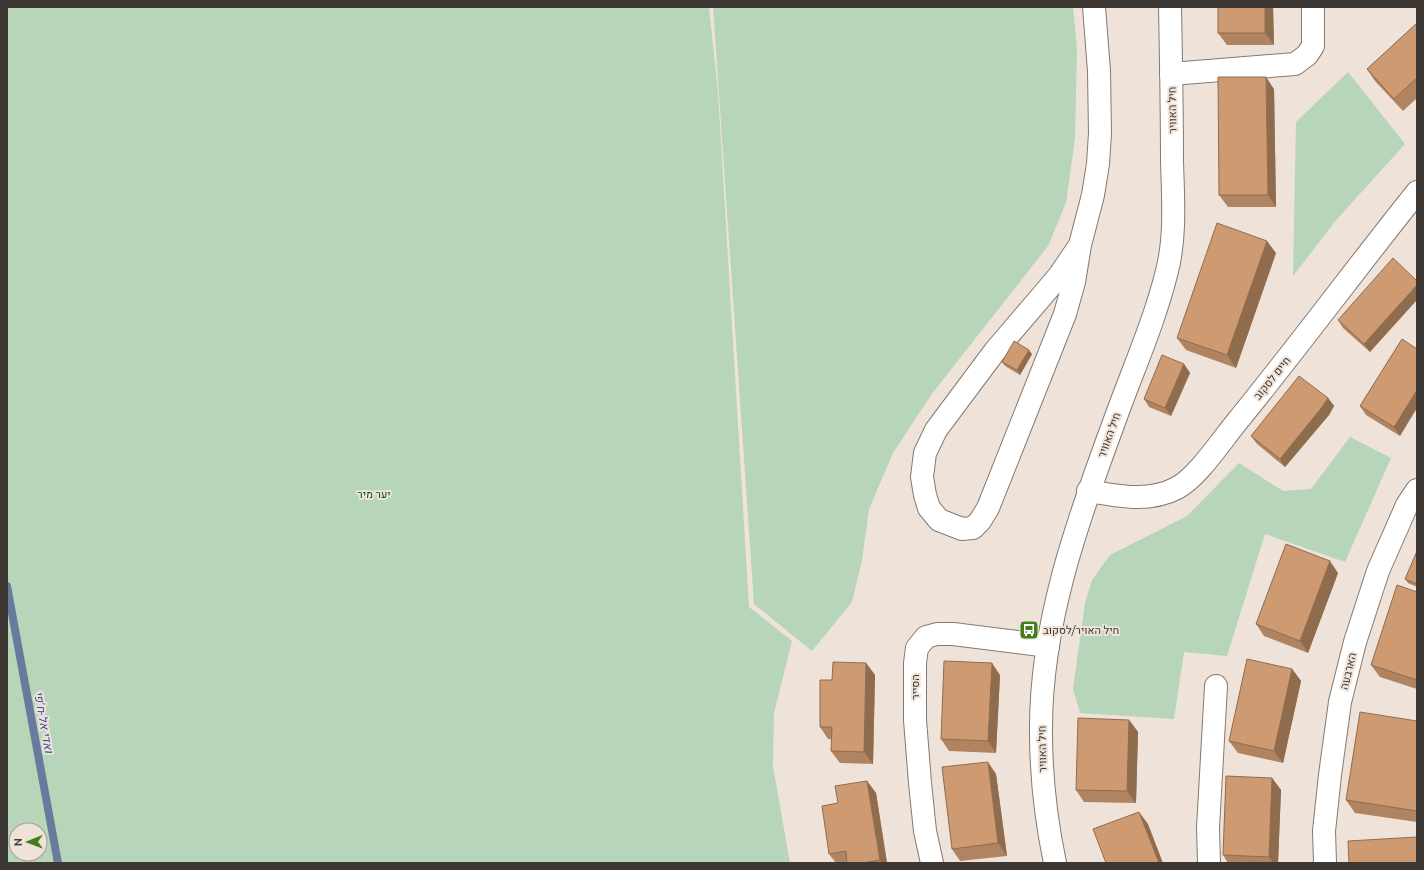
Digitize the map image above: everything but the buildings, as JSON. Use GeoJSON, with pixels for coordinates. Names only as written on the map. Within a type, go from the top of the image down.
{"type":"FeatureCollection","features":[{"type":"Feature","properties":{"kind":"street"},"geometry":{"type":"LineString","coordinates":[[1080,245],[1060,276],[995,351],[936,430],[925,453],[922,477],[929,508],[939,520],[962,529],[973,528],[980,521],[988,508],[1065,314],[1074,282],[1080,245],[1093,195],[1100,133],[1099,71],[1094,7]]}},
{"type":"Feature","properties":{"kind":"street","name":"חיל האוויר"},"geometry":{"type":"LineString","coordinates":[[1054,863],[1047,826],[1042,779],[1040,730],[1042,690],[1048,646],[1066,561],[1088,491],[1151,326],[1168,269],[1172,243],[1173,222],[1170,7]]}},
{"type":"Feature","properties":{"kind":"street"},"geometry":{"type":"LineString","coordinates":[[1171,74],[1295,64],[1307,55],[1313,46],[1313,7]]}},
{"type":"Feature","properties":{"kind":"street","name":"חיים לסקוב"},"geometry":{"type":"LineString","coordinates":[[1088,491],[1134,498],[1158,496],[1178,487],[1197,471],[1282,366],[1417,192]]}},
{"type":"Feature","properties":{"kind":"street","name":"הארבעה"},"geometry":{"type":"LineString","coordinates":[[1325,863],[1324,831],[1330,776],[1340,702],[1353,649],[1378,571],[1407,505],[1417,490]]}},
{"type":"Feature","properties":{"kind":"street","name":"הסייר"},"geometry":{"type":"LineString","coordinates":[[932,863],[923,810],[915,720],[914,663],[917,648],[926,637],[937,634],[953,634],[1048,646]]}},
{"type":"Feature","properties":{"kind":"street"},"geometry":{"type":"LineString","coordinates":[[1209,863],[1208,828],[1216,686]]}},
{"type":"Feature","properties":{"kind":"green space","name":"יער מיר"},"geometry":{"type":"Polygon","coordinates":[[[7,7],[709,7],[718,92],[749,607],[792,641],[774,713],[773,766],[790,863],[7,863],[7,7]]]}},
{"type":"Feature","properties":{"kind":"green space"},"geometry":{"type":"Polygon","coordinates":[[[713,7],[1073,7],[1077,50],[1075,138],[1066,203],[1048,246],[931,395],[893,453],[869,509],[862,560],[852,602],[812,651],[754,604],[713,7]]]}},
{"type":"Feature","properties":{"kind":"green space"},"geometry":{"type":"Polygon","coordinates":[[[1348,72],[1405,144],[1337,219],[1293,276],[1296,122],[1348,72]]]}},
{"type":"Feature","properties":{"kind":"green space"},"geometry":{"type":"Polygon","coordinates":[[[1350,437],[1391,458],[1345,562],[1265,534],[1227,656],[1184,652],[1174,719],[1080,713],[1073,689],[1085,603],[1092,580],[1110,555],[1187,516],[1239,463],[1283,491],[1311,489],[1350,437]]]}},
{"type":"Feature","properties":{"kind":"waterway","name":"ואדי אל-ח'פי"},"geometry":{"type":"LineString","coordinates":[[7,586],[58,863]]}},
{"type":"Feature","properties":{"kind":"place","name":"חיל האויר/לסקוב"},"geometry":{"type":"Point","coordinates":[1029,630]}}]}
